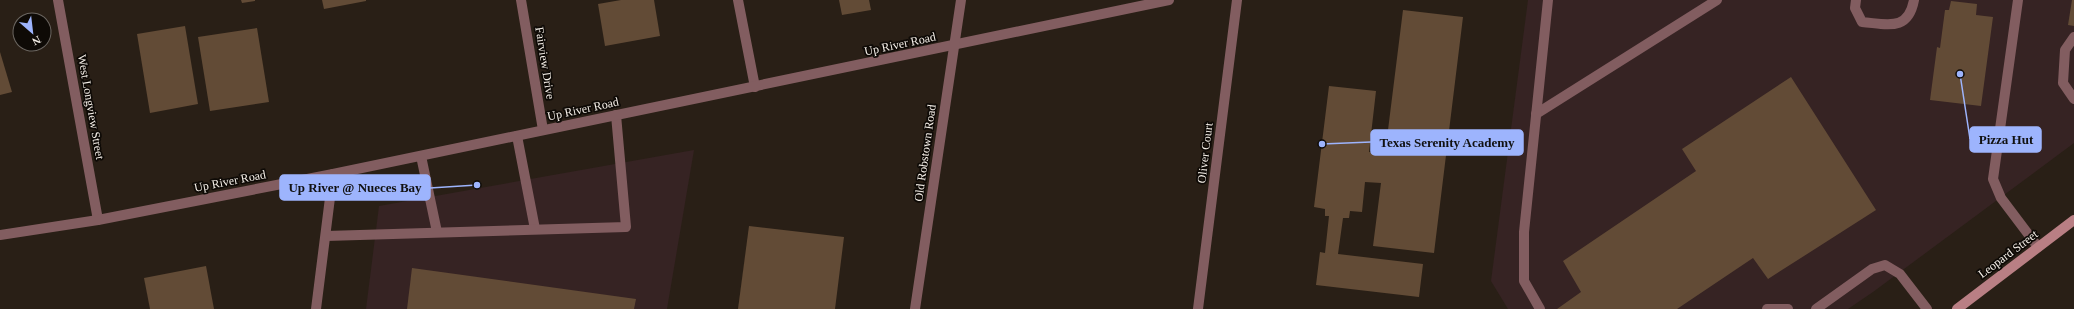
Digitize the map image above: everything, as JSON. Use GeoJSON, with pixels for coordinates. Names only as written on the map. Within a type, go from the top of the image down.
{"type":"FeatureCollection","features":[{"type":"Feature","properties":{"kind":"main road","name":"Leopard Street"},"geometry":{"type":"LineString","coordinates":[[1957,309],[2074,220]]}},
{"type":"Feature","properties":{"kind":"street","name":"West Longview Street"},"geometry":{"type":"LineString","coordinates":[[58,0],[98,220]]}},
{"type":"Feature","properties":{"kind":"street","name":"Fairview Drive"},"geometry":{"type":"LineString","coordinates":[[521,0],[543,130]]}},
{"type":"Feature","properties":{"kind":"street"},"geometry":{"type":"LineString","coordinates":[[738,0],[755,86]]}},
{"type":"Feature","properties":{"kind":"street","name":"Old Robstown Road"},"geometry":{"type":"LineString","coordinates":[[915,309],[961,0]]}},
{"type":"Feature","properties":{"kind":"street","name":"Up River Road"},"geometry":{"type":"LineString","coordinates":[[0,235],[98,220],[334,174],[1169,0]]}},
{"type":"Feature","properties":{"kind":"street","name":"Oliver Court"},"geometry":{"type":"LineString","coordinates":[[1198,309],[1237,0]]}},
{"type":"Feature","properties":{"kind":"street"},"geometry":{"type":"LineString","coordinates":[[1540,309],[1524,281],[1524,232],[1548,0]]}},
{"type":"Feature","properties":{"kind":"street"},"geometry":{"type":"LineString","coordinates":[[1536,114],[1717,0]]}},
{"type":"Feature","properties":{"kind":"street"},"geometry":{"type":"LineString","coordinates":[[1856,0],[1855,8],[1862,22],[1898,24],[1907,19],[1912,10],[1914,0]]}},
{"type":"Feature","properties":{"kind":"street"},"geometry":{"type":"LineString","coordinates":[[2018,0],[1993,178],[2001,198],[2038,247]]}},
{"type":"Feature","properties":{"kind":"street"},"geometry":{"type":"LineString","coordinates":[[2074,37],[2065,50],[2063,83],[2074,99]]}},
{"type":"Feature","properties":{"kind":"street"},"geometry":{"type":"LineString","coordinates":[[326,236],[626,227],[616,115]]}},
{"type":"Feature","properties":{"kind":"street"},"geometry":{"type":"LineString","coordinates":[[517,136],[535,229]]}},
{"type":"Feature","properties":{"kind":"street"},"geometry":{"type":"LineString","coordinates":[[421,156],[437,232]]}},
{"type":"Feature","properties":{"kind":"street"},"geometry":{"type":"LineString","coordinates":[[316,309],[334,174]]}},
{"type":"Feature","properties":{"kind":"street"},"geometry":{"type":"LineString","coordinates":[[1816,309],[1872,269],[1885,265],[1900,274],[1927,309]]}},
{"type":"Feature","properties":{"kind":"street"},"geometry":{"type":"LineString","coordinates":[[1767,309],[1788,309]]}},
{"type":"Feature","properties":{"kind":"shaded area"},"geometry":{"type":"Polygon","coordinates":[[[1528,0],[2074,0],[2074,143],[1848,309],[1508,309],[1491,281],[1528,0]]]}},
{"type":"Feature","properties":{"kind":"shaded area"},"geometry":{"type":"Polygon","coordinates":[[[694,150],[667,309],[366,309],[379,206],[694,150]]]}},
{"type":"Feature","properties":{"kind":"building"},"geometry":{"type":"Polygon","coordinates":[[[241,0],[255,0],[255,1],[242,3],[241,0]]]}},
{"type":"Feature","properties":{"kind":"building"},"geometry":{"type":"Polygon","coordinates":[[[322,0],[366,0],[366,1],[324,9],[322,0]]]}},
{"type":"Feature","properties":{"kind":"building"},"geometry":{"type":"Polygon","coordinates":[[[621,0],[654,0],[660,36],[605,46],[598,4],[621,0]]]}},
{"type":"Feature","properties":{"kind":"building"},"geometry":{"type":"Polygon","coordinates":[[[839,0],[869,0],[871,10],[842,15],[839,0]]]}},
{"type":"Feature","properties":{"kind":"building"},"geometry":{"type":"Polygon","coordinates":[[[2072,0],[2074,0],[2074,26],[2068,25],[2072,0]]]}},
{"type":"Feature","properties":{"kind":"building"},"geometry":{"type":"Polygon","coordinates":[[[1951,1],[1977,4],[1976,15],[1993,17],[1981,106],[1930,100],[1937,47],[1940,48],[1945,10],[1949,10],[1951,1]]]}},
{"type":"Feature","properties":{"kind":"building"},"geometry":{"type":"Polygon","coordinates":[[[1403,10],[1463,17],[1434,253],[1373,246],[1381,183],[1365,182],[1362,212],[1350,211],[1349,218],[1343,218],[1338,254],[1423,264],[1419,297],[1316,285],[1320,252],[1325,253],[1329,216],[1325,216],[1325,209],[1314,207],[1329,86],[1376,91],[1369,152],[1385,154],[1403,10]]]}},
{"type":"Feature","properties":{"kind":"building"},"geometry":{"type":"Polygon","coordinates":[[[185,26],[198,104],[150,113],[137,34],[185,26]]]}},
{"type":"Feature","properties":{"kind":"building"},"geometry":{"type":"Polygon","coordinates":[[[257,28],[269,102],[210,111],[198,37],[257,28]]]}},
{"type":"Feature","properties":{"kind":"building"},"geometry":{"type":"Polygon","coordinates":[[[0,52],[12,92],[0,95],[0,52]]]}},
{"type":"Feature","properties":{"kind":"building"},"geometry":{"type":"Polygon","coordinates":[[[1791,77],[1876,210],[1768,279],[1753,258],[1677,309],[1557,309],[1581,292],[1563,261],[1696,171],[1682,149],[1791,77]]]}},
{"type":"Feature","properties":{"kind":"building"},"geometry":{"type":"Polygon","coordinates":[[[749,226],[844,237],[835,309],[738,309],[749,226]]]}},
{"type":"Feature","properties":{"kind":"building"},"geometry":{"type":"Polygon","coordinates":[[[206,266],[214,309],[150,309],[144,278],[206,266]]]}},
{"type":"Feature","properties":{"kind":"building"},"geometry":{"type":"Polygon","coordinates":[[[412,268],[636,299],[634,309],[407,309],[412,268]]]}},
{"type":"Feature","properties":{"kind":"place","name":"Pizza Hut"},"geometry":{"type":"Point","coordinates":[1960,74]}},
{"type":"Feature","properties":{"kind":"place","name":"Texas Serenity Academy"},"geometry":{"type":"Point","coordinates":[1322,144]}},
{"type":"Feature","properties":{"kind":"place","name":"Up River @ Nueces Bay"},"geometry":{"type":"Point","coordinates":[477,185]}}]}
